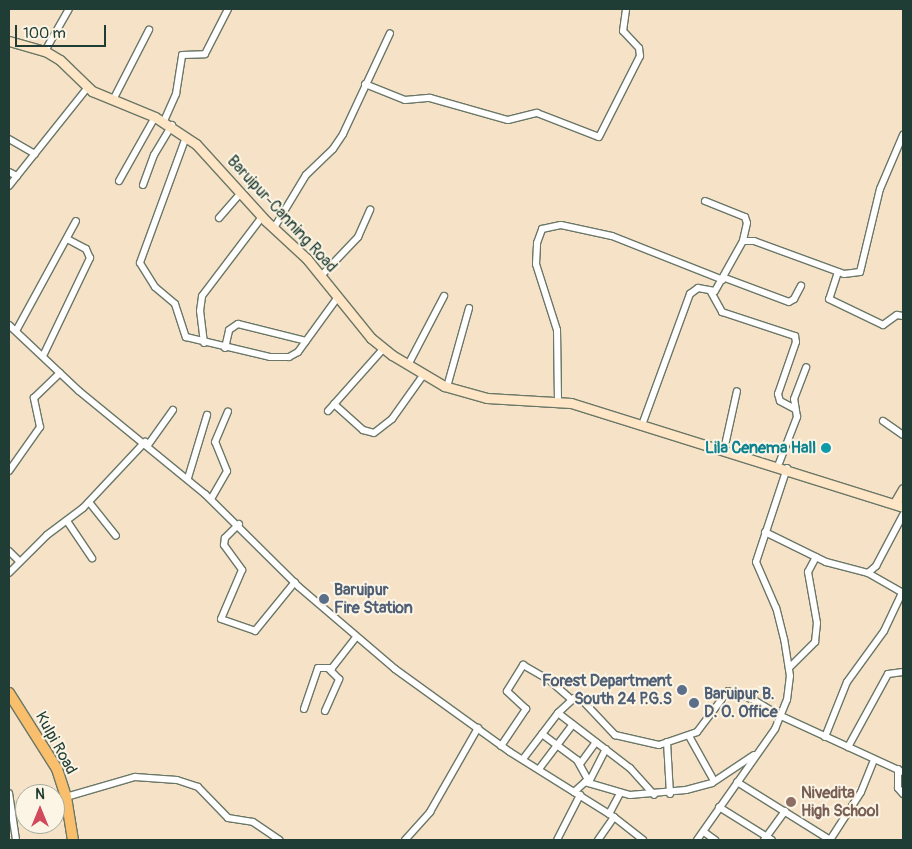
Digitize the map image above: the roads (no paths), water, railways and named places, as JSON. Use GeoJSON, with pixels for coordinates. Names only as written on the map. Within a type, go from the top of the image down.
{"type":"FeatureCollection","features":[{"type":"Feature","properties":{"kind":"main road","name":"Baruipur-Canning Road"},"geometry":{"type":"LineString","coordinates":[[9,41],[45,51],[60,60],[88,87],[113,100],[168,123],[186,137],[321,276],[384,348],[408,365],[447,387],[487,398],[558,401],[783,467],[899,505]]}},
{"type":"Feature","properties":{"kind":"main road"},"geometry":{"type":"LineString","coordinates":[[899,505],[903,489]]}},
{"type":"Feature","properties":{"kind":"main road","name":"Kulpi Road"},"geometry":{"type":"LineString","coordinates":[[9,693],[48,752],[66,797],[73,840]]}},
{"type":"Feature","properties":{"kind":"street"},"geometry":{"type":"LineString","coordinates":[[45,51],[69,9]]}},
{"type":"Feature","properties":{"kind":"street"},"geometry":{"type":"LineString","coordinates":[[143,185],[168,123],[176,94],[182,55],[205,54],[228,9]]}},
{"type":"Feature","properties":{"kind":"street"},"geometry":{"type":"LineString","coordinates":[[365,84],[405,100],[430,98],[508,120],[537,113],[599,137],[640,56],[639,48],[623,31],[626,9]]}},
{"type":"Feature","properties":{"kind":"street"},"geometry":{"type":"LineString","coordinates":[[113,100],[149,30]]}},
{"type":"Feature","properties":{"kind":"street"},"geometry":{"type":"LineString","coordinates":[[274,228],[306,175],[333,149],[344,134],[365,84],[390,33]]}},
{"type":"Feature","properties":{"kind":"street"},"geometry":{"type":"LineString","coordinates":[[9,186],[88,87]]}},
{"type":"Feature","properties":{"kind":"street"},"geometry":{"type":"LineString","coordinates":[[118,181],[155,117]]}},
{"type":"Feature","properties":{"kind":"street"},"geometry":{"type":"LineString","coordinates":[[743,241],[754,241],[838,272],[852,275],[862,269],[869,228],[880,189],[903,135]]}},
{"type":"Feature","properties":{"kind":"street"},"geometry":{"type":"LineString","coordinates":[[186,137],[140,263],[155,287],[175,304],[186,337],[225,348],[283,358],[296,354],[338,297]]}},
{"type":"Feature","properties":{"kind":"street"},"geometry":{"type":"LineString","coordinates":[[9,139],[35,154]]}},
{"type":"Feature","properties":{"kind":"street"},"geometry":{"type":"LineString","coordinates":[[9,172],[17,176]]}},
{"type":"Feature","properties":{"kind":"street"},"geometry":{"type":"LineString","coordinates":[[219,218],[241,193]]}},
{"type":"Feature","properties":{"kind":"street"},"geometry":{"type":"LineString","coordinates":[[705,201],[745,217],[747,223],[743,241],[724,279],[711,292]]}},
{"type":"Feature","properties":{"kind":"street"},"geometry":{"type":"LineString","coordinates":[[321,276],[358,237],[370,210]]}},
{"type":"Feature","properties":{"kind":"street"},"geometry":{"type":"LineString","coordinates":[[204,343],[200,311],[202,296],[262,217]]}},
{"type":"Feature","properties":{"kind":"street"},"geometry":{"type":"LineString","coordinates":[[16,331],[76,221]]}},
{"type":"Feature","properties":{"kind":"street"},"geometry":{"type":"LineString","coordinates":[[558,401],[557,330],[536,264],[537,243],[542,229],[562,224],[612,236],[789,302],[794,299],[800,286]]}},
{"type":"Feature","properties":{"kind":"street"},"geometry":{"type":"LineString","coordinates":[[43,356],[90,258],[86,249],[67,239]]}},
{"type":"Feature","properties":{"kind":"street"},"geometry":{"type":"LineString","coordinates":[[838,272],[828,294],[832,301],[883,325],[897,315],[903,316]]}},
{"type":"Feature","properties":{"kind":"street"},"geometry":{"type":"LineString","coordinates":[[642,425],[690,294],[698,288],[711,292],[722,312],[795,336],[796,342],[778,394],[780,401],[795,409]]}},
{"type":"Feature","properties":{"kind":"street"},"geometry":{"type":"LineString","coordinates":[[408,365],[444,296]]}},
{"type":"Feature","properties":{"kind":"street"},"geometry":{"type":"LineString","coordinates":[[447,387],[469,308]]}},
{"type":"Feature","properties":{"kind":"street"},"geometry":{"type":"LineString","coordinates":[[225,348],[227,333],[238,324],[306,341]]}},
{"type":"Feature","properties":{"kind":"street"},"geometry":{"type":"LineString","coordinates":[[9,325],[117,424],[147,444],[188,478],[239,524],[294,582],[395,669],[501,746],[611,815],[644,840]]}},
{"type":"Feature","properties":{"kind":"street"},"geometry":{"type":"LineString","coordinates":[[328,411],[384,348]]}},
{"type":"Feature","properties":{"kind":"street"},"geometry":{"type":"LineString","coordinates":[[697,840],[759,752],[781,716],[787,700],[789,668],[776,608],[756,566],[796,422],[795,395],[806,367]]}},
{"type":"Feature","properties":{"kind":"street"},"geometry":{"type":"LineString","coordinates":[[9,471],[40,427],[34,398],[60,373]]}},
{"type":"Feature","properties":{"kind":"street"},"geometry":{"type":"LineString","coordinates":[[334,404],[363,430],[374,433],[392,419],[424,374]]}},
{"type":"Feature","properties":{"kind":"street"},"geometry":{"type":"LineString","coordinates":[[724,450],[737,390]]}},
{"type":"Feature","properties":{"kind":"street"},"geometry":{"type":"LineString","coordinates":[[9,572],[19,561],[89,502],[147,444],[173,410]]}},
{"type":"Feature","properties":{"kind":"street"},"geometry":{"type":"LineString","coordinates":[[211,499],[227,471],[215,442],[228,412]]}},
{"type":"Feature","properties":{"kind":"street"},"geometry":{"type":"LineString","coordinates":[[188,478],[206,415]]}},
{"type":"Feature","properties":{"kind":"street"},"geometry":{"type":"LineString","coordinates":[[883,421],[903,435]]}},
{"type":"Feature","properties":{"kind":"street"},"geometry":{"type":"LineString","coordinates":[[89,502],[116,536]]}},
{"type":"Feature","properties":{"kind":"street"},"geometry":{"type":"LineString","coordinates":[[868,572],[876,566],[903,515]]}},
{"type":"Feature","properties":{"kind":"street"},"geometry":{"type":"LineString","coordinates":[[67,521],[92,558]]}},
{"type":"Feature","properties":{"kind":"street"},"geometry":{"type":"LineString","coordinates":[[239,524],[225,538],[224,545],[242,570],[221,619],[255,631],[294,582]]}},
{"type":"Feature","properties":{"kind":"street"},"geometry":{"type":"LineString","coordinates":[[765,532],[816,557],[868,572],[902,593],[884,631],[847,682],[825,737]]}},
{"type":"Feature","properties":{"kind":"street"},"geometry":{"type":"LineString","coordinates":[[9,551],[19,561]]}},
{"type":"Feature","properties":{"kind":"street"},"geometry":{"type":"LineString","coordinates":[[789,668],[816,642],[817,623],[808,572],[816,557]]}},
{"type":"Feature","properties":{"kind":"street"},"geometry":{"type":"LineString","coordinates":[[329,669],[356,637]]}},
{"type":"Feature","properties":{"kind":"street"},"geometry":{"type":"LineString","coordinates":[[501,746],[526,709],[507,692],[523,665],[550,680],[571,699]]}},
{"type":"Feature","properties":{"kind":"street"},"geometry":{"type":"LineString","coordinates":[[304,709],[317,670],[322,667],[329,669],[339,679],[325,711]]}},
{"type":"Feature","properties":{"kind":"street"},"geometry":{"type":"LineString","coordinates":[[848,748],[888,674],[903,672]]}},
{"type":"Feature","properties":{"kind":"street"},"geometry":{"type":"LineString","coordinates":[[523,760],[558,713],[571,699],[578,697],[581,699],[618,737],[655,745],[697,732],[728,691],[754,700],[781,716],[848,748],[901,770],[898,788],[903,794]]}},
{"type":"Feature","properties":{"kind":"street"},"geometry":{"type":"LineString","coordinates":[[558,713],[643,780],[654,795]]}},
{"type":"Feature","properties":{"kind":"street"},"geometry":{"type":"LineString","coordinates":[[539,770],[573,724]]}},
{"type":"Feature","properties":{"kind":"street"},"geometry":{"type":"LineString","coordinates":[[405,840],[430,812],[478,728]]}},
{"type":"Feature","properties":{"kind":"street"},"geometry":{"type":"LineString","coordinates":[[542,734],[580,764],[588,782],[620,793],[670,794],[714,781],[759,752]]}},
{"type":"Feature","properties":{"kind":"street"},"geometry":{"type":"LineString","coordinates":[[689,736],[714,781]]}},
{"type":"Feature","properties":{"kind":"street"},"geometry":{"type":"LineString","coordinates":[[580,764],[596,742]]}},
{"type":"Feature","properties":{"kind":"street"},"geometry":{"type":"LineString","coordinates":[[667,742],[670,794]]}},
{"type":"Feature","properties":{"kind":"street"},"geometry":{"type":"LineString","coordinates":[[557,840],[577,794],[588,782],[606,749]]}},
{"type":"Feature","properties":{"kind":"street"},"geometry":{"type":"LineString","coordinates":[[737,782],[830,840],[861,792],[874,759]]}},
{"type":"Feature","properties":{"kind":"street"},"geometry":{"type":"LineString","coordinates":[[66,797],[135,777],[177,780],[198,788],[228,818],[253,822],[280,840]]}},
{"type":"Feature","properties":{"kind":"street"},"geometry":{"type":"LineString","coordinates":[[9,793],[16,840]]}},
{"type":"Feature","properties":{"kind":"street"},"geometry":{"type":"LineString","coordinates":[[598,840],[620,793]]}},
{"type":"Feature","properties":{"kind":"street"},"geometry":{"type":"LineString","coordinates":[[719,807],[767,839],[784,811]]}},
{"type":"Feature","properties":{"kind":"street"},"geometry":{"type":"LineString","coordinates":[[704,832],[715,840]]}},
{"type":"Feature","properties":{"kind":"place","name":"Lila Cenema Hall"},"geometry":{"type":"Point","coordinates":[826,448]}},
{"type":"Feature","properties":{"kind":"place","name":"Baruipur Fire Station"},"geometry":{"type":"Point","coordinates":[324,599]}},
{"type":"Feature","properties":{"kind":"place","name":"Forest Department South 24 P.G.S"},"geometry":{"type":"Point","coordinates":[682,690]}},
{"type":"Feature","properties":{"kind":"place","name":"Baruipur B. D. O. Office"},"geometry":{"type":"Point","coordinates":[694,703]}},
{"type":"Feature","properties":{"kind":"place","name":"Nivedita High School"},"geometry":{"type":"Point","coordinates":[791,802]}}]}
